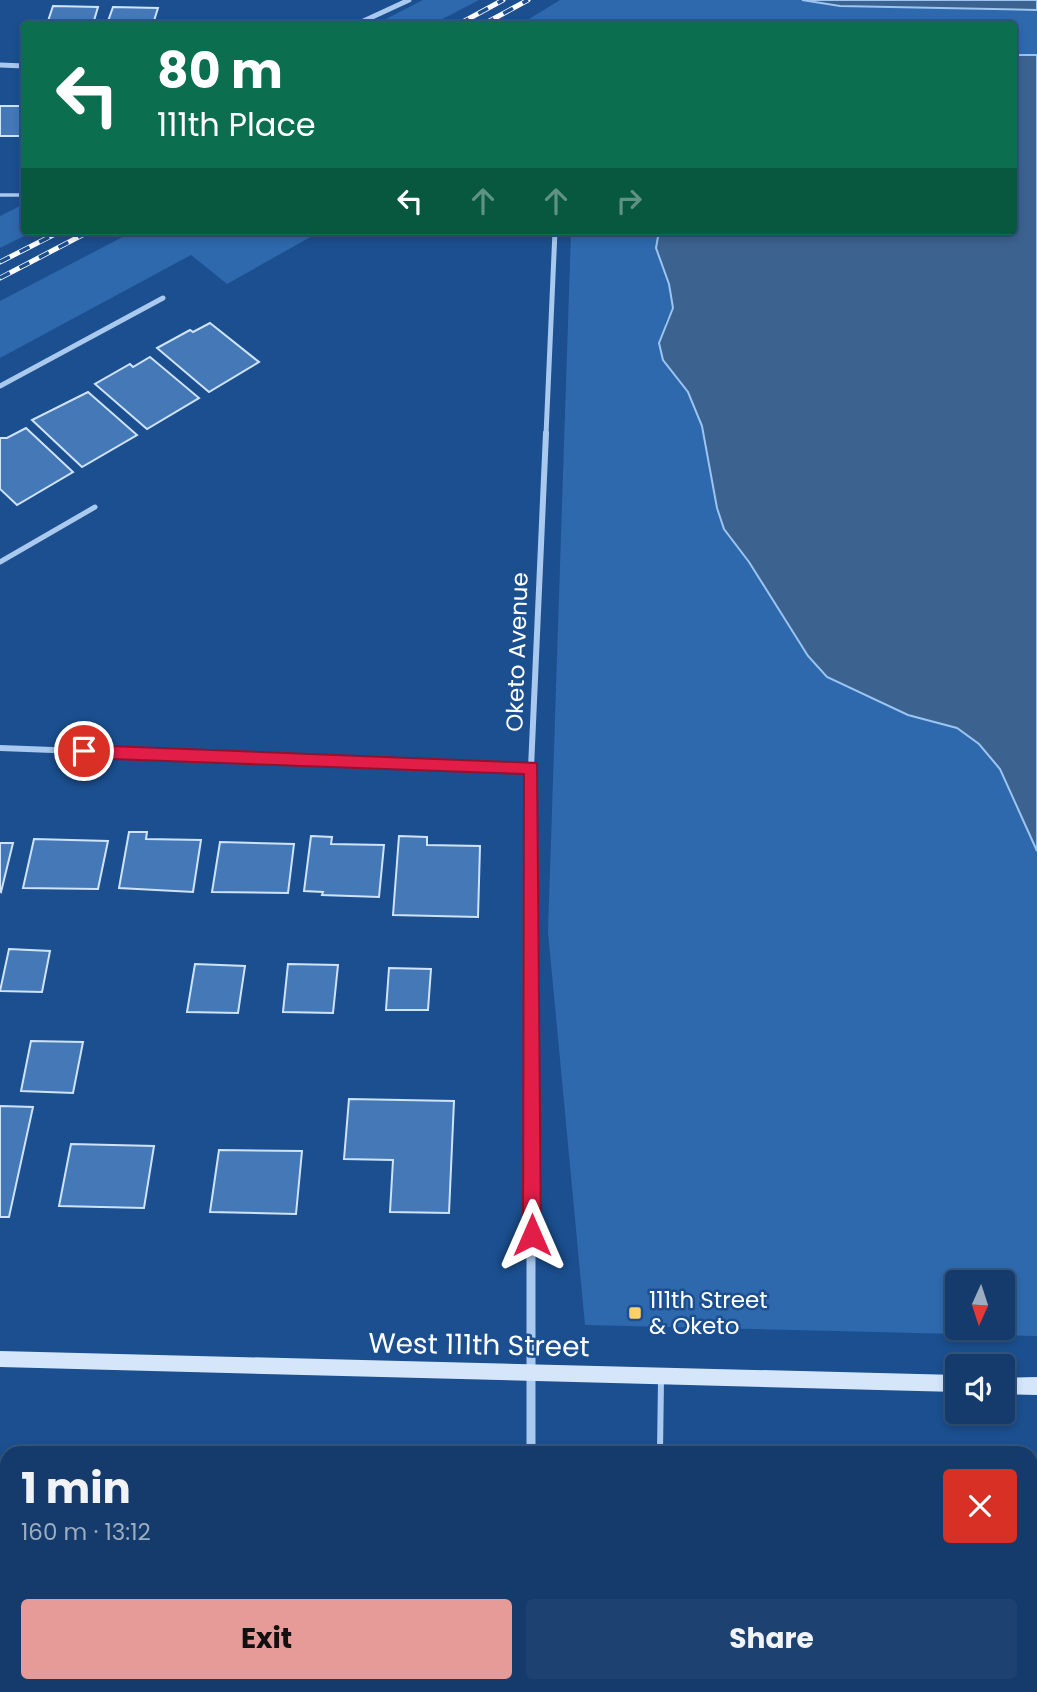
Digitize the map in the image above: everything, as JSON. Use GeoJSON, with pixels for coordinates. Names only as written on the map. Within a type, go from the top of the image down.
{"type":"FeatureCollection","features":[{"type":"Feature","properties":{"kind":"main road","name":"West 111th Street"},"geometry":{"type":"LineString","coordinates":[[0,1359],[945,1384]]}},
{"type":"Feature","properties":{"kind":"main road"},"geometry":{"type":"LineString","coordinates":[[1015,1386],[1037,1387]]}},
{"type":"Feature","properties":{"kind":"street"},"geometry":{"type":"LineString","coordinates":[[364,21],[409,0]]}},
{"type":"Feature","properties":{"kind":"street"},"geometry":{"type":"LineString","coordinates":[[0,65],[21,66]]}},
{"type":"Feature","properties":{"kind":"street","name":"Oketo Avenue"},"geometry":{"type":"LineString","coordinates":[[531,1446],[531,768],[555,235]]}},
{"type":"Feature","properties":{"kind":"street"},"geometry":{"type":"LineString","coordinates":[[0,386],[163,298]]}},
{"type":"Feature","properties":{"kind":"street"},"geometry":{"type":"LineString","coordinates":[[0,748],[531,768]]}},
{"type":"Feature","properties":{"kind":"lane"},"geometry":{"type":"LineString","coordinates":[[0,195],[21,195]]}},
{"type":"Feature","properties":{"kind":"lane"},"geometry":{"type":"LineString","coordinates":[[0,562],[95,507]]}},
{"type":"Feature","properties":{"kind":"lane"},"geometry":{"type":"LineString","coordinates":[[660,1446],[661,1377]]}},
{"type":"Feature","properties":{"kind":"shaded area"},"geometry":{"type":"Polygon","coordinates":[[[423,0],[479,0],[439,21],[382,21],[423,0]]]}},
{"type":"Feature","properties":{"kind":"shaded area"},"geometry":{"type":"Polygon","coordinates":[[[560,0],[802,0],[840,6],[1037,10],[1037,55],[1017,55],[1017,21],[526,21],[560,0]]]}},
{"type":"Feature","properties":{"kind":"shaded area"},"geometry":{"type":"Polygon","coordinates":[[[802,0],[1037,0],[1037,10],[840,6],[802,0]]]}},
{"type":"Feature","properties":{"kind":"shaded area"},"geometry":{"type":"Polygon","coordinates":[[[1017,55],[1037,55],[1037,851],[1000,769],[979,744],[957,728],[908,715],[827,677],[808,656],[749,562],[724,529],[717,508],[702,426],[688,392],[663,360],[659,343],[673,308],[669,284],[656,248],[658,235],[1017,235],[1017,55]]]}},
{"type":"Feature","properties":{"kind":"shaded area"},"geometry":{"type":"Polygon","coordinates":[[[21,206],[21,235],[26,235],[0,248],[0,216],[21,206]]]}},
{"type":"Feature","properties":{"kind":"shaded area"},"geometry":{"type":"Polygon","coordinates":[[[126,235],[314,235],[227,284],[191,255],[0,358],[0,301],[126,235]]]}},
{"type":"Feature","properties":{"kind":"shaded area"},"geometry":{"type":"Polygon","coordinates":[[[571,235],[658,235],[656,248],[669,284],[673,308],[665,323],[677,377],[688,392],[702,426],[717,508],[724,530],[749,562],[808,656],[908,715],[957,728],[979,744],[1000,769],[1037,851],[1037,1336],[1015,1335],[1015,1270],[945,1270],[945,1334],[585,1325],[548,932],[571,235]]]}},
{"type":"Feature","properties":{"kind":"building"},"geometry":{"type":"Polygon","coordinates":[[[53,6],[98,7],[94,21],[48,21],[53,6]]]}},
{"type":"Feature","properties":{"kind":"building"},"geometry":{"type":"Polygon","coordinates":[[[113,7],[158,8],[154,21],[108,21],[113,7]]]}},
{"type":"Feature","properties":{"kind":"building"},"geometry":{"type":"Polygon","coordinates":[[[0,106],[21,106],[21,136],[0,136],[0,106]]]}},
{"type":"Feature","properties":{"kind":"building"},"geometry":{"type":"Polygon","coordinates":[[[210,323],[259,362],[209,392],[157,348],[190,330],[193,332],[210,323]]]}},
{"type":"Feature","properties":{"kind":"building"},"geometry":{"type":"Polygon","coordinates":[[[150,357],[199,398],[147,429],[95,384],[130,364],[133,367],[150,357]]]}},
{"type":"Feature","properties":{"kind":"building"},"geometry":{"type":"Polygon","coordinates":[[[88,392],[137,435],[82,467],[32,420],[88,392]]]}},
{"type":"Feature","properties":{"kind":"building"},"geometry":{"type":"Polygon","coordinates":[[[26,428],[73,472],[17,505],[0,489],[0,438],[7,438],[26,428]]]}},
{"type":"Feature","properties":{"kind":"building"},"geometry":{"type":"Polygon","coordinates":[[[129,832],[147,832],[146,839],[201,840],[193,892],[119,888],[129,832]]]}},
{"type":"Feature","properties":{"kind":"building"},"geometry":{"type":"Polygon","coordinates":[[[311,836],[332,837],[331,844],[384,845],[379,897],[322,895],[323,892],[304,891],[311,836]]]}},
{"type":"Feature","properties":{"kind":"building"},"geometry":{"type":"Polygon","coordinates":[[[399,836],[427,837],[427,845],[480,846],[478,917],[393,915],[399,836]]]}},
{"type":"Feature","properties":{"kind":"building"},"geometry":{"type":"Polygon","coordinates":[[[34,839],[108,841],[98,889],[23,888],[34,839]]]}},
{"type":"Feature","properties":{"kind":"building"},"geometry":{"type":"Polygon","coordinates":[[[220,842],[294,844],[288,893],[212,892],[220,842]]]}},
{"type":"Feature","properties":{"kind":"building"},"geometry":{"type":"Polygon","coordinates":[[[0,843],[13,843],[1,892],[0,891],[0,843]]]}},
{"type":"Feature","properties":{"kind":"building"},"geometry":{"type":"Polygon","coordinates":[[[9,949],[50,951],[42,992],[0,991],[9,949]]]}},
{"type":"Feature","properties":{"kind":"building"},"geometry":{"type":"Polygon","coordinates":[[[195,964],[245,966],[238,1013],[187,1012],[195,964]]]}},
{"type":"Feature","properties":{"kind":"building"},"geometry":{"type":"Polygon","coordinates":[[[288,964],[338,965],[333,1013],[283,1012],[288,964]]]}},
{"type":"Feature","properties":{"kind":"building"},"geometry":{"type":"Polygon","coordinates":[[[389,968],[431,969],[428,1010],[386,1010],[389,968]]]}},
{"type":"Feature","properties":{"kind":"building"},"geometry":{"type":"Polygon","coordinates":[[[31,1041],[83,1042],[73,1093],[21,1091],[31,1041]]]}},
{"type":"Feature","properties":{"kind":"building"},"geometry":{"type":"Polygon","coordinates":[[[349,1099],[454,1101],[449,1213],[390,1212],[393,1160],[344,1159],[349,1099]]]}},
{"type":"Feature","properties":{"kind":"building"},"geometry":{"type":"Polygon","coordinates":[[[0,1106],[33,1107],[9,1217],[0,1217],[0,1106]]]}},
{"type":"Feature","properties":{"kind":"building"},"geometry":{"type":"Polygon","coordinates":[[[71,1144],[154,1146],[144,1208],[59,1206],[71,1144]]]}},
{"type":"Feature","properties":{"kind":"building"},"geometry":{"type":"Polygon","coordinates":[[[219,1150],[302,1151],[296,1214],[210,1212],[219,1150]]]}},
{"type":"Feature","properties":{"kind":"railway"},"geometry":{"type":"LineString","coordinates":[[464,21],[503,0]]}},
{"type":"Feature","properties":{"kind":"railway"},"geometry":{"type":"LineString","coordinates":[[490,21],[528,0]]}},
{"type":"Feature","properties":{"kind":"railway"},"geometry":{"type":"LineString","coordinates":[[0,262],[53,235]]}},
{"type":"Feature","properties":{"kind":"railway"},"geometry":{"type":"LineString","coordinates":[[0,278],[82,235]]}},
{"type":"Feature","properties":{"kind":"place","name":"111th Street & Oketo"},"geometry":{"type":"Point","coordinates":[635,1313]}},
{"type":"Feature","properties":{"kind":"route"},"geometry":{"type":"LineString","coordinates":[[84,751],[531,768],[532,1235]]}}]}
